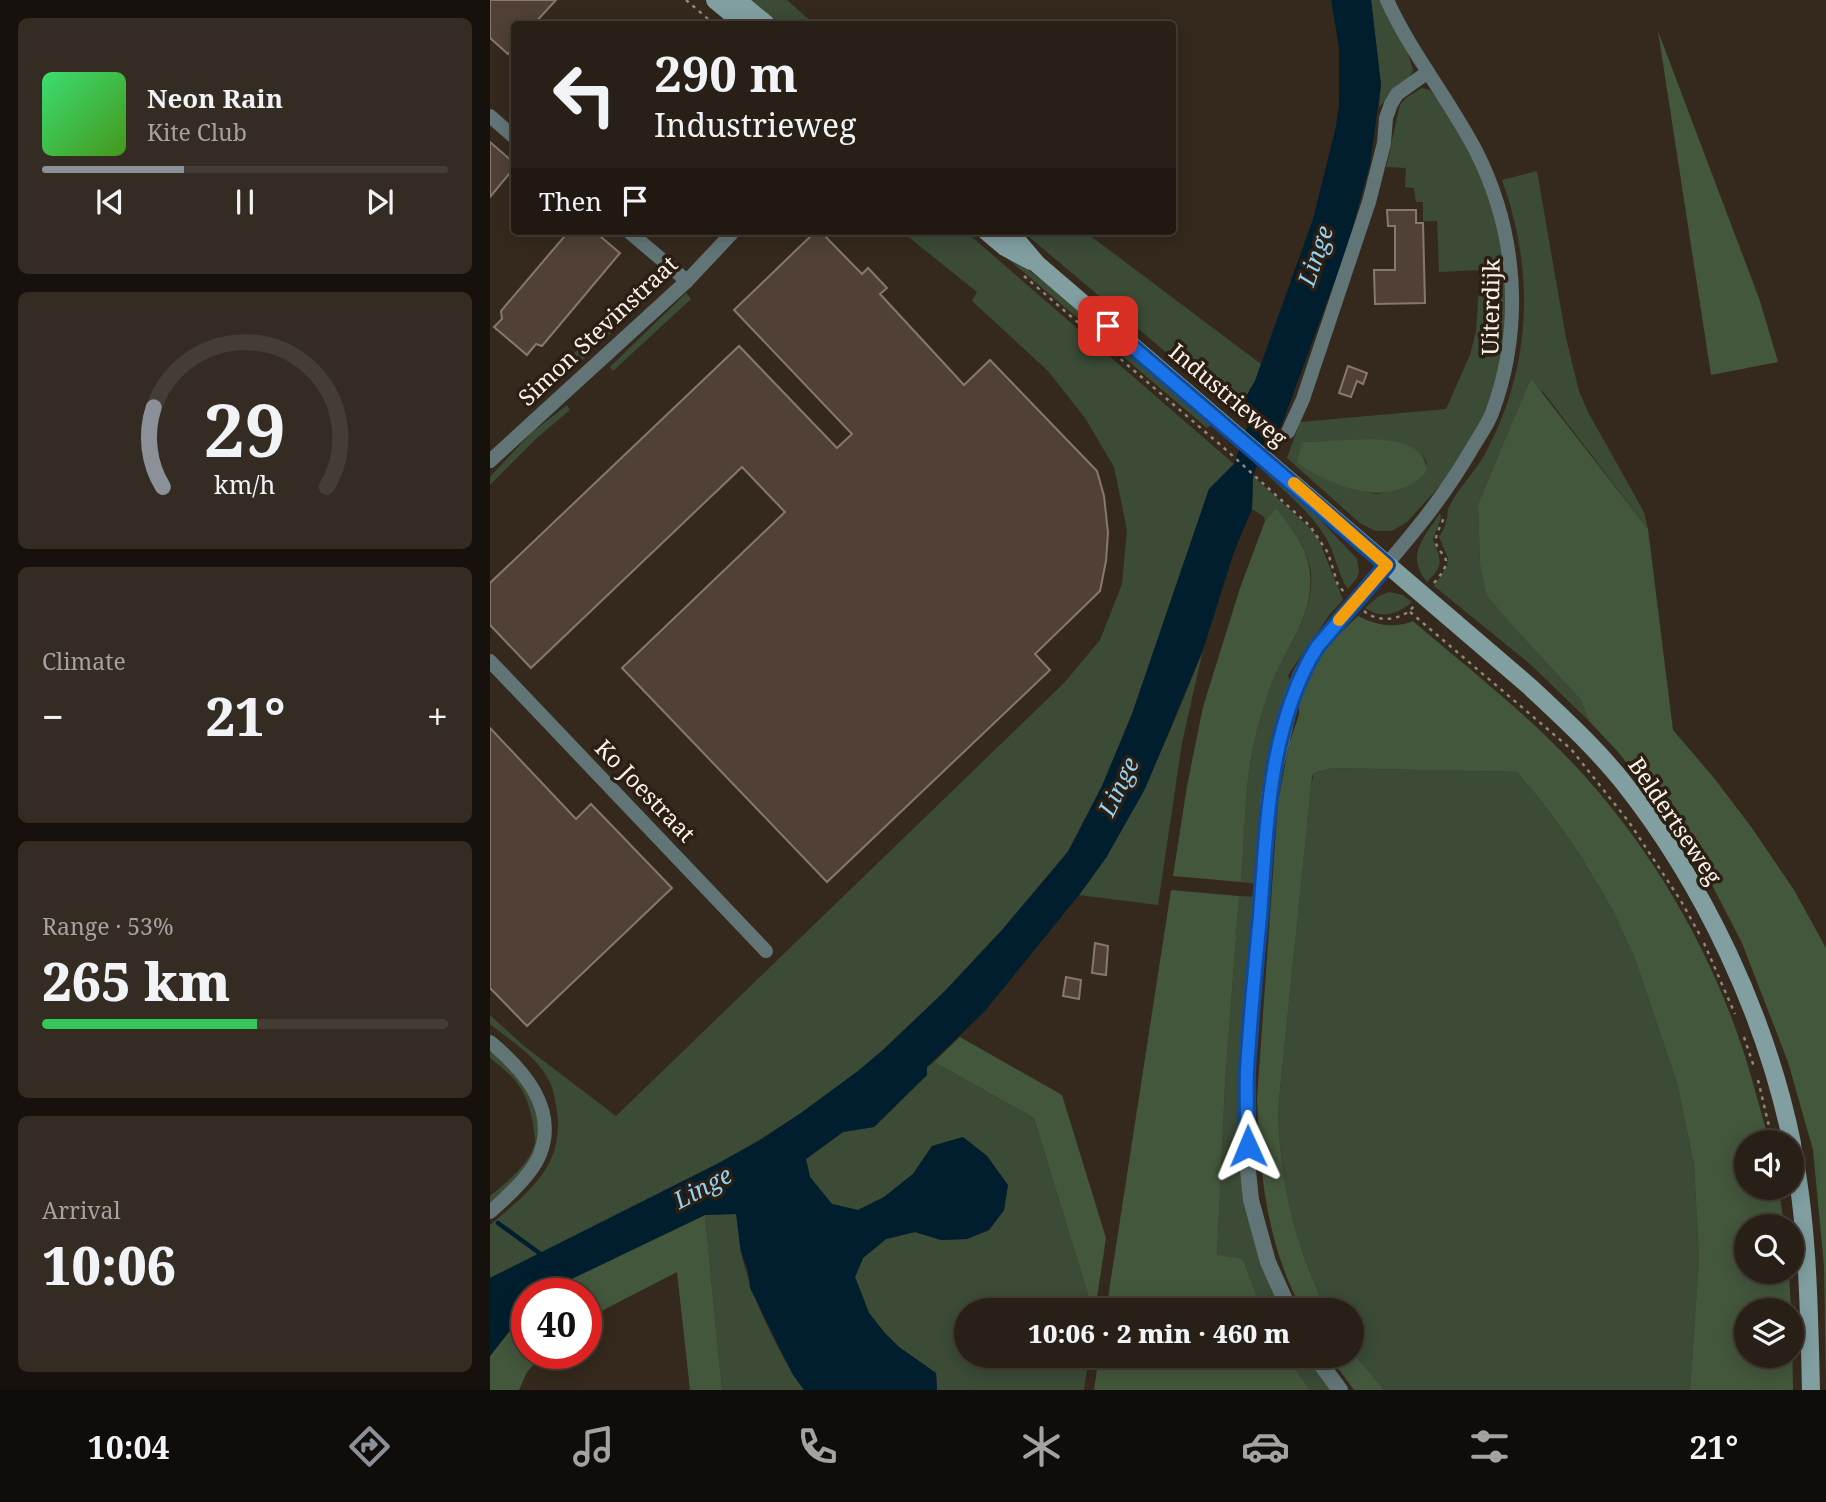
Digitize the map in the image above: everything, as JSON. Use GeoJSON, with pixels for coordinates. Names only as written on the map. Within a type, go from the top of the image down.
{"type":"FeatureCollection","features":[{"type":"Feature","properties":{"kind":"main road"},"geometry":{"type":"LineString","coordinates":[[715,0],[740,21]]}},
{"type":"Feature","properties":{"kind":"main road"},"geometry":{"type":"LineString","coordinates":[[737,0],[762,21]]}},
{"type":"Feature","properties":{"kind":"main road","name":"Industrieweg"},"geometry":{"type":"LineString","coordinates":[[991,235],[1231,442],[1263,457],[1387,565]]}},
{"type":"Feature","properties":{"kind":"main road","name":"Industrieweg"},"geometry":{"type":"LineString","coordinates":[[1011,235],[1030,269]]}},
{"type":"Feature","properties":{"kind":"main road","name":"Beldertseweg"},"geometry":{"type":"LineString","coordinates":[[1387,565],[1530,687],[1579,733],[1623,782],[1654,825],[1701,901],[1737,975],[1762,1032],[1788,1130]]}},
{"type":"Feature","properties":{"kind":"main road","name":"Beldertseweg"},"geometry":{"type":"LineString","coordinates":[[1801,1200],[1806,1247],[1811,1390]]}},
{"type":"Feature","properties":{"kind":"street","name":"Uiterdijk"},"geometry":{"type":"LineString","coordinates":[[1387,0],[1459,121],[1491,182],[1501,213],[1510,260],[1513,319],[1504,372],[1492,415],[1439,502],[1387,565]]}},
{"type":"Feature","properties":{"kind":"street"},"geometry":{"type":"LineString","coordinates":[[1288,432],[1303,399],[1369,202],[1391,104],[1397,94],[1428,72]]}},
{"type":"Feature","properties":{"kind":"street"},"geometry":{"type":"LineString","coordinates":[[490,116],[511,134]]}},
{"type":"Feature","properties":{"kind":"street"},"geometry":{"type":"LineString","coordinates":[[633,235],[687,281]]}},
{"type":"Feature","properties":{"kind":"street","name":"Simon Stevinstraat"},"geometry":{"type":"LineString","coordinates":[[490,461],[687,281],[730,235]]}},
{"type":"Feature","properties":{"kind":"street"},"geometry":{"type":"LineString","coordinates":[[1284,1298],[1268,1262],[1251,1199],[1248,1170],[1247,1072],[1269,795],[1292,696],[1302,671],[1317,647],[1387,565]]}},
{"type":"Feature","properties":{"kind":"street","name":"Ko Joestraat"},"geometry":{"type":"LineString","coordinates":[[490,662],[766,951]]}},
{"type":"Feature","properties":{"kind":"street"},"geometry":{"type":"LineString","coordinates":[[490,1042],[523,1074],[543,1106],[545,1130],[540,1154],[530,1170],[490,1212]]}},
{"type":"Feature","properties":{"kind":"street"},"geometry":{"type":"LineString","coordinates":[[1324,1368],[1340,1390]]}},
{"type":"Feature","properties":{"kind":"path"},"geometry":{"type":"LineString","coordinates":[[686,0],[710,21]]}},
{"type":"Feature","properties":{"kind":"path","name":"Industrieweg"},"geometry":{"type":"LineString","coordinates":[[1030,269],[1231,442],[1259,478],[1320,538],[1341,590],[1355,602]]}},
{"type":"Feature","properties":{"kind":"path"},"geometry":{"type":"LineString","coordinates":[[1355,602],[1373,618],[1384,619],[1410,612],[1443,573],[1446,565],[1447,559],[1436,537],[1444,514]]}},
{"type":"Feature","properties":{"kind":"path","name":"Beldertseweg"},"geometry":{"type":"LineString","coordinates":[[1410,612],[1570,749],[1612,802],[1681,901],[1703,942],[1739,1022]]}},
{"type":"Feature","properties":{"kind":"path"},"geometry":{"type":"LineString","coordinates":[[1743,1035],[1770,1130]]}},
{"type":"Feature","properties":{"kind":"green space"},"geometry":{"type":"Polygon","coordinates":[[[750,0],[787,0],[811,21],[775,21],[750,0]]]}},
{"type":"Feature","properties":{"kind":"green space"},"geometry":{"type":"Polygon","coordinates":[[[1371,0],[1382,0],[1408,53],[1413,71],[1408,80],[1379,107],[1381,85],[1371,0]]]}},
{"type":"Feature","properties":{"kind":"green space"},"geometry":{"type":"Polygon","coordinates":[[[1658,31],[1760,301],[1778,362],[1711,375],[1658,31]]]}},
{"type":"Feature","properties":{"kind":"green space"},"geometry":{"type":"Polygon","coordinates":[[[1422,88],[1430,90],[1450,115],[1492,194],[1508,260],[1507,338],[1486,416],[1446,479],[1407,522],[1392,531],[1376,531],[1361,524],[1287,458],[1300,422],[1446,409],[1470,355],[1476,331],[1480,270],[1439,272],[1437,221],[1423,221],[1423,202],[1416,202],[1414,188],[1405,187],[1406,168],[1386,167],[1400,105],[1422,88]],[[1324,441],[1303,442],[1352,489],[1377,494],[1404,488],[1427,464],[1417,450],[1324,441]]]}},
{"type":"Feature","properties":{"kind":"green space"},"geometry":{"type":"Polygon","coordinates":[[[1537,171],[1566,338],[1579,391],[1644,512],[1648,529],[1544,393],[1529,382],[1478,504],[1480,564],[1517,631],[1581,700],[1589,721],[1530,664],[1434,586],[1447,566],[1448,558],[1439,537],[1446,524],[1448,509],[1485,454],[1501,421],[1520,354],[1524,284],[1513,214],[1502,180],[1537,171]]]}},
{"type":"Feature","properties":{"kind":"green space"},"geometry":{"type":"Polygon","coordinates":[[[906,235],[970,235],[1234,464],[1209,489],[1132,714],[1102,786],[1068,851],[1002,930],[944,992],[858,1071],[801,1113],[717,1164],[490,1278],[490,1225],[519,1200],[542,1174],[556,1144],[558,1126],[554,1093],[546,1075],[527,1054],[490,1024],[490,1015],[524,1046],[616,1116],[1064,683],[1100,640],[1122,584],[1127,530],[1114,467],[1085,418],[1048,371],[972,301],[977,292],[906,235]]]}},
{"type":"Feature","properties":{"kind":"green space"},"geometry":{"type":"Polygon","coordinates":[[[980,235],[984,235],[1057,292],[1211,424],[1207,428],[980,235]]]}},
{"type":"Feature","properties":{"kind":"green space"},"geometry":{"type":"Polygon","coordinates":[[[1027,235],[1089,235],[1261,364],[1249,390],[1249,422],[1027,235]]]}},
{"type":"Feature","properties":{"kind":"green space"},"geometry":{"type":"Polygon","coordinates":[[[655,276],[665,283],[552,388],[548,378],[655,276]]]}},
{"type":"Feature","properties":{"kind":"green space"},"geometry":{"type":"Polygon","coordinates":[[[686,293],[691,299],[613,371],[610,367],[686,293]]]}},
{"type":"Feature","properties":{"kind":"green space"},"geometry":{"type":"Polygon","coordinates":[[[1532,380],[1648,529],[1673,730],[1752,828],[1794,890],[1826,948],[1826,1390],[1824,1266],[1813,1150],[1788,1062],[1742,943],[1699,860],[1675,826],[1619,753],[1589,721],[1581,700],[1486,594],[1480,564],[1478,504],[1532,380]]]}},
{"type":"Feature","properties":{"kind":"green space"},"geometry":{"type":"Polygon","coordinates":[[[567,405],[570,410],[538,437],[490,485],[490,477],[531,433],[567,405]]]}},
{"type":"Feature","properties":{"kind":"green space"},"geometry":{"type":"Polygon","coordinates":[[[1373,439],[1400,443],[1416,449],[1422,455],[1426,472],[1412,484],[1379,493],[1344,487],[1297,463],[1302,442],[1373,439]]]}},
{"type":"Feature","properties":{"kind":"green space"},"geometry":{"type":"Polygon","coordinates":[[[1261,469],[1314,513],[1357,559],[1357,578],[1348,589],[1320,528],[1261,469]]]}},
{"type":"Feature","properties":{"kind":"green space"},"geometry":{"type":"Polygon","coordinates":[[[1253,476],[1318,538],[1343,600],[1330,614],[1288,675],[1292,689],[1258,884],[1241,882],[1249,769],[1256,733],[1272,681],[1308,606],[1311,573],[1303,547],[1276,508],[1265,521],[1264,517],[1252,509],[1253,476]]]}},
{"type":"Feature","properties":{"kind":"green space"},"geometry":{"type":"Polygon","coordinates":[[[1276,508],[1298,538],[1306,555],[1310,590],[1302,622],[1272,681],[1255,740],[1247,785],[1241,882],[1173,876],[1203,707],[1240,588],[1265,521],[1276,508]]]}},
{"type":"Feature","properties":{"kind":"green space"},"geometry":{"type":"Polygon","coordinates":[[[1440,513],[1441,518],[1433,539],[1440,561],[1437,570],[1427,582],[1421,572],[1417,554],[1423,538],[1440,513]]]}},
{"type":"Feature","properties":{"kind":"green space"},"geometry":{"type":"Polygon","coordinates":[[[1389,592],[1403,595],[1412,602],[1389,614],[1377,614],[1365,608],[1379,596],[1389,592]]]}},
{"type":"Feature","properties":{"kind":"green space"},"geometry":{"type":"Polygon","coordinates":[[[1358,616],[1385,625],[1413,621],[1509,702],[1564,754],[1622,821],[1672,894],[1694,933],[1730,1014],[1766,1130],[1734,1130],[1734,1200],[1781,1200],[1782,1214],[1734,1214],[1734,1284],[1790,1284],[1790,1298],[1734,1298],[1734,1368],[1793,1368],[1793,1390],[1690,1390],[1699,1259],[1694,1165],[1677,1083],[1635,959],[1613,911],[1582,858],[1550,812],[1517,772],[1331,768],[1314,773],[1312,777],[1278,1110],[1282,1163],[1291,1213],[1306,1262],[1321,1298],[1297,1298],[1281,1260],[1267,1208],[1257,1099],[1278,802],[1289,744],[1299,715],[1299,693],[1304,680],[1329,644],[1358,616]]]}},
{"type":"Feature","properties":{"kind":"green space"},"geometry":{"type":"Polygon","coordinates":[[[1203,650],[1182,743],[1158,905],[1079,895],[1134,807],[1164,746],[1203,650]]]}},
{"type":"Feature","properties":{"kind":"green space"},"geometry":{"type":"Polygon","coordinates":[[[1331,768],[1517,772],[1550,812],[1582,858],[1613,911],[1635,959],[1677,1083],[1694,1165],[1699,1260],[1690,1390],[1384,1390],[1364,1366],[1364,1298],[1321,1298],[1306,1262],[1291,1213],[1282,1163],[1278,1110],[1314,773],[1331,768]]]}},
{"type":"Feature","properties":{"kind":"green space"},"geometry":{"type":"Polygon","coordinates":[[[1171,890],[1239,896],[1225,1085],[1217,1255],[1243,1259],[1257,1298],[1108,1298],[1171,890]]]}},
{"type":"Feature","properties":{"kind":"green space"},"geometry":{"type":"Polygon","coordinates":[[[1239,896],[1257,897],[1242,1129],[1282,1298],[1257,1298],[1243,1259],[1217,1256],[1225,1085],[1239,896]]]}},
{"type":"Feature","properties":{"kind":"green space"},"geometry":{"type":"Polygon","coordinates":[[[960,1037],[1062,1095],[1106,1238],[1097,1298],[1089,1298],[1034,1118],[934,1062],[960,1037]]]}},
{"type":"Feature","properties":{"kind":"green space"},"geometry":{"type":"Polygon","coordinates":[[[490,1051],[506,1065],[530,1094],[537,1109],[539,1125],[538,1142],[531,1160],[515,1183],[490,1205],[490,1196],[523,1165],[533,1150],[535,1140],[531,1113],[524,1094],[514,1079],[490,1058],[490,1051]]]}},
{"type":"Feature","properties":{"kind":"green space"},"geometry":{"type":"Polygon","coordinates":[[[934,1062],[1034,1118],[1089,1298],[954,1298],[954,1368],[1087,1368],[1084,1390],[937,1390],[936,1373],[899,1347],[869,1313],[855,1277],[863,1258],[886,1239],[915,1232],[941,1240],[967,1239],[989,1230],[1004,1210],[1008,1185],[987,1156],[963,1137],[932,1146],[913,1174],[884,1197],[858,1210],[832,1204],[810,1177],[806,1159],[843,1132],[874,1127],[927,1075],[927,1067],[934,1062]]]}},
{"type":"Feature","properties":{"kind":"green space"},"geometry":{"type":"Polygon","coordinates":[[[737,1214],[745,1269],[758,1305],[775,1342],[804,1390],[722,1390],[705,1215],[737,1214]]]}},
{"type":"Feature","properties":{"kind":"green space"},"geometry":{"type":"Polygon","coordinates":[[[705,1215],[722,1390],[690,1390],[677,1272],[602,1311],[602,1278],[574,1278],[705,1215]]]}},
{"type":"Feature","properties":{"kind":"green space"},"geometry":{"type":"Polygon","coordinates":[[[511,1329],[511,1369],[530,1369],[519,1390],[490,1390],[490,1356],[511,1329]]]}},
{"type":"Feature","properties":{"kind":"green space"},"geometry":{"type":"Polygon","coordinates":[[[1364,1366],[1384,1390],[1354,1390],[1338,1368],[1364,1368],[1364,1366]]]}},
{"type":"Feature","properties":{"kind":"green space"},"geometry":{"type":"Polygon","coordinates":[[[1097,1368],[1294,1368],[1310,1390],[1094,1390],[1097,1368]]]}},
{"type":"Feature","properties":{"kind":"green space"},"geometry":{"type":"Polygon","coordinates":[[[1294,1368],[1318,1368],[1332,1390],[1310,1390],[1294,1368]]]}},
{"type":"Feature","properties":{"kind":"water","name":"Linge"},"geometry":{"type":"Polygon","coordinates":[[[1331,0],[1371,0],[1381,85],[1370,164],[1348,245],[1281,427],[1267,437],[1253,476],[1252,509],[1234,552],[1203,650],[1145,789],[1106,858],[1079,895],[985,1011],[927,1067],[927,1075],[874,1127],[843,1132],[806,1159],[810,1177],[832,1204],[858,1210],[884,1197],[913,1174],[932,1146],[963,1137],[987,1156],[1008,1185],[1004,1210],[989,1230],[967,1239],[941,1240],[915,1232],[886,1239],[863,1258],[855,1277],[869,1313],[899,1347],[936,1373],[937,1390],[804,1390],[793,1375],[750,1288],[748,1271],[741,1252],[736,1214],[705,1215],[574,1278],[511,1278],[511,1329],[490,1356],[490,1278],[759,1141],[858,1071],[944,992],[1002,930],[1068,852],[1102,786],[1132,714],[1209,489],[1234,464],[1249,422],[1243,402],[1255,381],[1313,219],[1336,126],[1339,105],[1339,48],[1331,0]]]}},
{"type":"Feature","properties":{"kind":"building"},"geometry":{"type":"Polygon","coordinates":[[[490,0],[556,0],[537,21],[511,21],[511,50],[508,54],[490,38],[490,0]]]}},
{"type":"Feature","properties":{"kind":"building"},"geometry":{"type":"Polygon","coordinates":[[[490,142],[511,160],[511,172],[490,197],[490,142]]]}},
{"type":"Feature","properties":{"kind":"building"},"geometry":{"type":"Polygon","coordinates":[[[1387,210],[1416,210],[1416,223],[1423,223],[1425,303],[1375,304],[1374,270],[1395,270],[1395,226],[1388,226],[1387,210]]]}},
{"type":"Feature","properties":{"kind":"building"},"geometry":{"type":"Polygon","coordinates":[[[566,235],[599,235],[620,253],[542,346],[536,344],[527,355],[494,327],[502,319],[501,311],[566,235]]]}},
{"type":"Feature","properties":{"kind":"building"},"geometry":{"type":"Polygon","coordinates":[[[812,235],[824,235],[862,274],[868,268],[887,288],[880,294],[964,385],[990,360],[1097,471],[1104,496],[1108,533],[1100,591],[1035,654],[1050,670],[827,882],[622,668],[785,512],[742,467],[531,668],[490,625],[490,583],[739,346],[837,448],[852,434],[734,310],[812,235]]]}},
{"type":"Feature","properties":{"kind":"building"},"geometry":{"type":"Polygon","coordinates":[[[1348,366],[1367,373],[1363,384],[1357,381],[1351,397],[1339,393],[1348,366]]]}},
{"type":"Feature","properties":{"kind":"building"},"geometry":{"type":"Polygon","coordinates":[[[490,728],[576,819],[591,804],[672,888],[527,1026],[490,988],[490,728]]]}},
{"type":"Feature","properties":{"kind":"building"},"geometry":{"type":"Polygon","coordinates":[[[1095,943],[1108,946],[1106,975],[1092,973],[1095,943]]]}},
{"type":"Feature","properties":{"kind":"building"},"geometry":{"type":"Polygon","coordinates":[[[1066,977],[1081,980],[1079,999],[1063,996],[1066,977]]]}},
{"type":"Feature","properties":{"kind":"waterway"},"geometry":{"type":"LineString","coordinates":[[498,1223],[542,1255]]}},
{"type":"Feature","properties":{"kind":"slow traffic"},"geometry":{"type":"LineString","coordinates":[[1294,483],[1387,565],[1339,620]]}},
{"type":"Feature","properties":{"kind":"route"},"geometry":{"type":"LineString","coordinates":[[1108,326],[1387,565],[1309,659],[1292,696],[1280,744],[1269,795],[1251,1017],[1247,1072],[1248,1146]]}}]}
